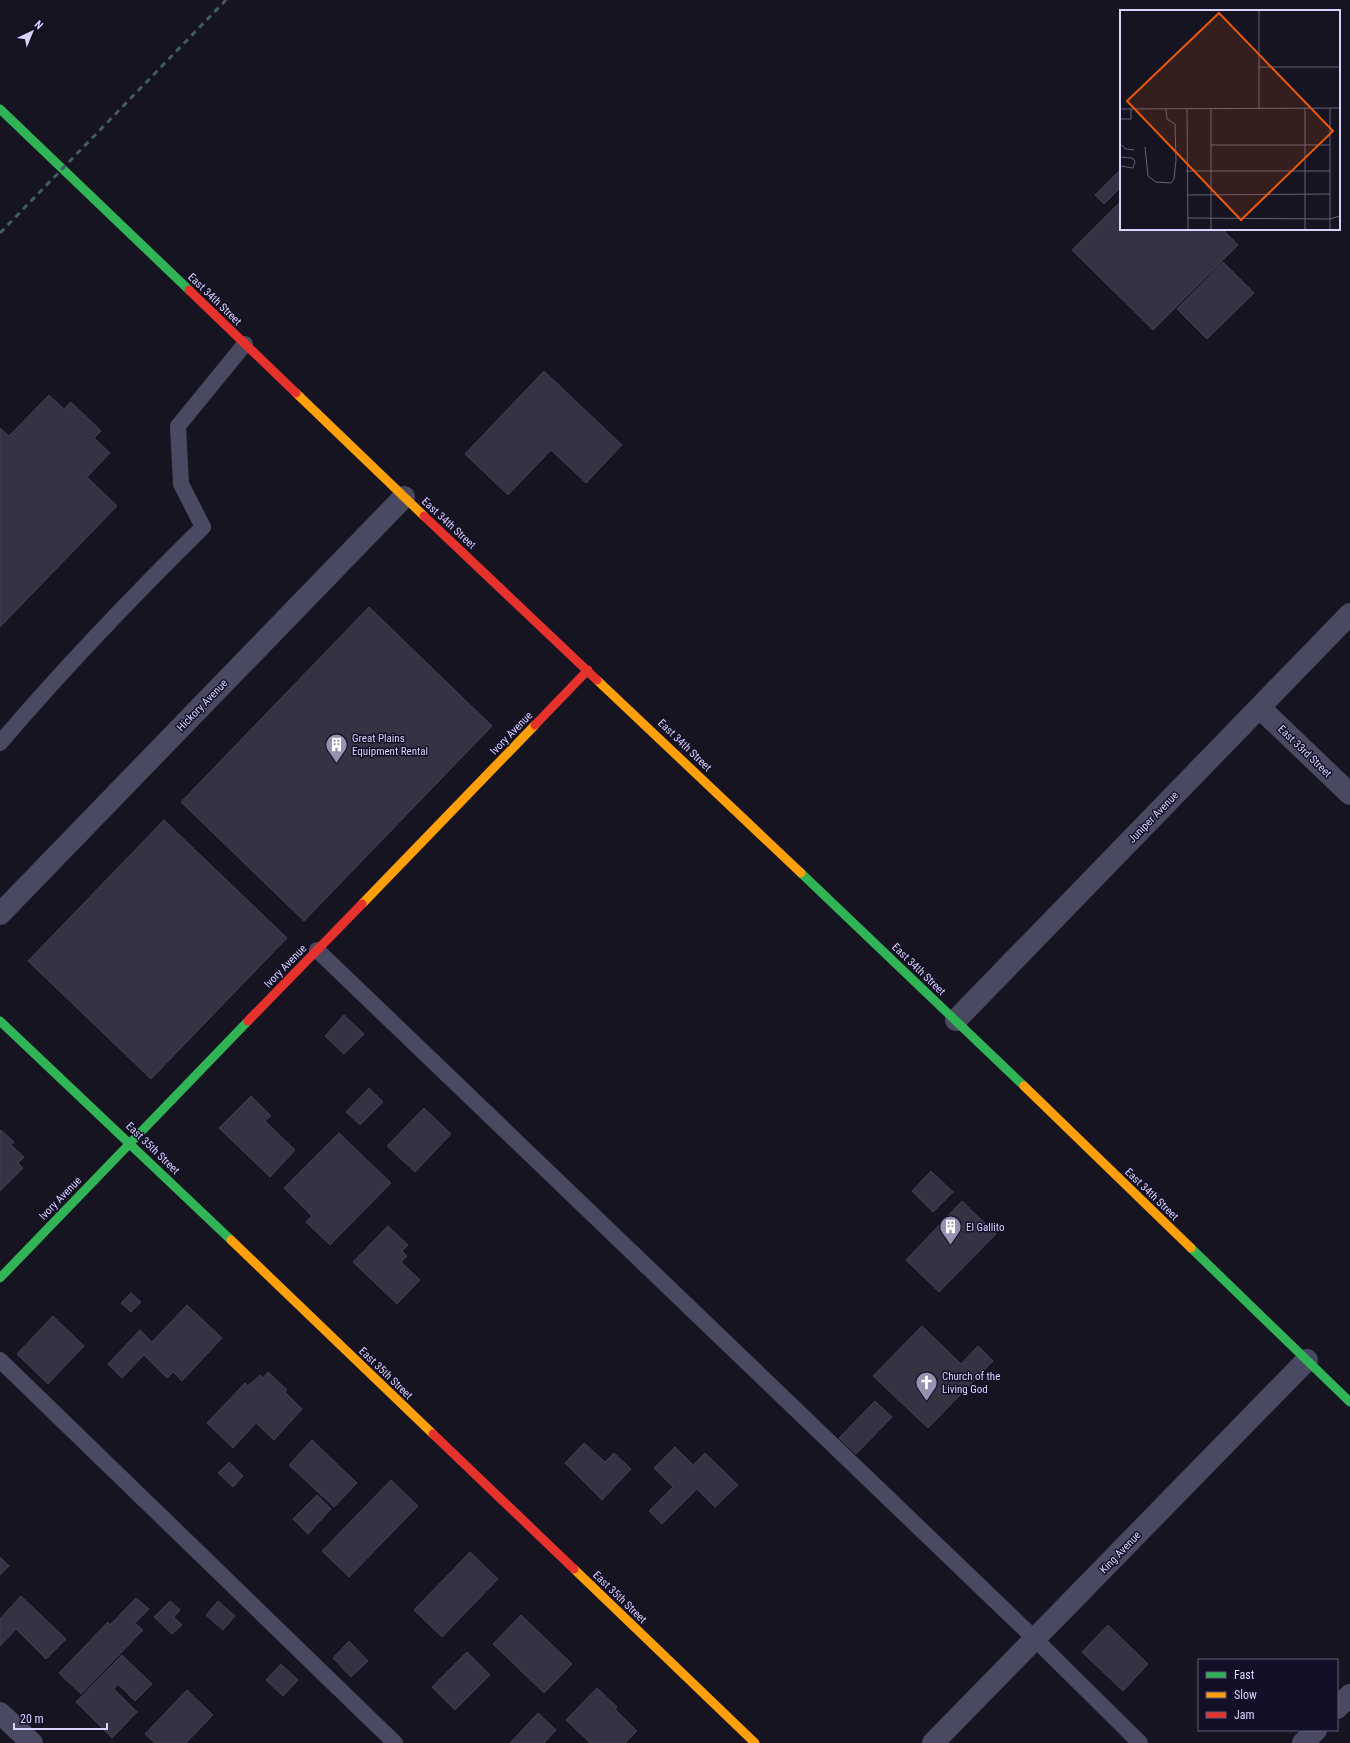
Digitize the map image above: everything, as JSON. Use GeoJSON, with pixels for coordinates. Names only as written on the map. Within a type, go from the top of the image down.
{"type":"FeatureCollection","features":[{"type":"Feature","properties":{"kind":"street","name":"East 34th Street"},"geometry":{"type":"LineString","coordinates":[[0,108],[404,497],[956,1020],[1350,1402]]}},
{"type":"Feature","properties":{"kind":"street","name":"Hickory Avenue"},"geometry":{"type":"LineString","coordinates":[[0,914],[404,497]]}},
{"type":"Feature","properties":{"kind":"street","name":"Juniper Avenue"},"geometry":{"type":"LineString","coordinates":[[956,1020],[1350,614]]}},
{"type":"Feature","properties":{"kind":"street","name":"Ivory Avenue"},"geometry":{"type":"LineString","coordinates":[[0,1278],[588,670]]}},
{"type":"Feature","properties":{"kind":"street","name":"East 33rd Street"},"geometry":{"type":"LineString","coordinates":[[1260,708],[1350,794]]}},
{"type":"Feature","properties":{"kind":"street","name":"East 35th Street"},"geometry":{"type":"LineString","coordinates":[[0,1021],[130,1143],[755,1743]]}},
{"type":"Feature","properties":{"kind":"street","name":"King Avenue"},"geometry":{"type":"LineString","coordinates":[[933,1743],[1307,1360]]}},
{"type":"Feature","properties":{"kind":"street"},"geometry":{"type":"LineString","coordinates":[[1338,1707],[1350,1695]]}},
{"type":"Feature","properties":{"kind":"street"},"geometry":{"type":"LineString","coordinates":[[0,1713],[32,1743]]}},
{"type":"Feature","properties":{"kind":"street"},"geometry":{"type":"LineString","coordinates":[[1303,1743],[1315,1731]]}},
{"type":"Feature","properties":{"kind":"lane"},"geometry":{"type":"LineString","coordinates":[[0,743],[32,706],[148,581],[203,527],[181,484],[178,426],[245,344]]}},
{"type":"Feature","properties":{"kind":"lane"},"geometry":{"type":"LineString","coordinates":[[317,950],[1035,1639],[1140,1743]]}},
{"type":"Feature","properties":{"kind":"lane"},"geometry":{"type":"LineString","coordinates":[[0,1360],[395,1743]]}},
{"type":"Feature","properties":{"kind":"building"},"geometry":{"type":"Polygon","coordinates":[[[1120,170],[1120,188],[1104,204],[1095,195],[1120,170]]]}},
{"type":"Feature","properties":{"kind":"building"},"geometry":{"type":"Polygon","coordinates":[[[1120,202],[1120,230],[1223,230],[1238,245],[1153,330],[1072,250],[1120,202]]]}},
{"type":"Feature","properties":{"kind":"building"},"geometry":{"type":"Polygon","coordinates":[[[1223,262],[1254,293],[1207,339],[1177,309],[1223,262]]]}},
{"type":"Feature","properties":{"kind":"building"},"geometry":{"type":"Polygon","coordinates":[[[544,371],[622,445],[586,483],[551,450],[508,495],[465,454],[544,371]]]}},
{"type":"Feature","properties":{"kind":"building"},"geometry":{"type":"Polygon","coordinates":[[[49,395],[64,409],[71,402],[101,431],[94,438],[110,453],[87,477],[117,506],[0,627],[0,428],[9,436],[49,395]]]}},
{"type":"Feature","properties":{"kind":"building","name":"Great Plains Equipment Rental"},"geometry":{"type":"Polygon","coordinates":[[[369,607],[492,726],[304,921],[181,802],[369,607]]]}},
{"type":"Feature","properties":{"kind":"building"},"geometry":{"type":"Polygon","coordinates":[[[164,820],[287,938],[151,1079],[28,961],[164,820]]]}},
{"type":"Feature","properties":{"kind":"building"},"geometry":{"type":"Polygon","coordinates":[[[344,1015],[364,1034],[344,1054],[325,1036],[344,1015]]]}},
{"type":"Feature","properties":{"kind":"building"},"geometry":{"type":"Polygon","coordinates":[[[369,1088],[383,1102],[360,1125],[346,1112],[369,1088]]]}},
{"type":"Feature","properties":{"kind":"building"},"geometry":{"type":"Polygon","coordinates":[[[251,1096],[271,1116],[265,1121],[295,1150],[270,1177],[219,1128],[251,1096]]]}},
{"type":"Feature","properties":{"kind":"building"},"geometry":{"type":"Polygon","coordinates":[[[424,1108],[451,1134],[415,1172],[387,1146],[424,1108]]]}},
{"type":"Feature","properties":{"kind":"building"},"geometry":{"type":"Polygon","coordinates":[[[1,1130],[14,1142],[11,1145],[24,1157],[18,1163],[23,1168],[0,1191],[0,1131],[1,1130]]]}},
{"type":"Feature","properties":{"kind":"building"},"geometry":{"type":"Polygon","coordinates":[[[339,1133],[391,1183],[330,1245],[306,1222],[312,1216],[284,1188],[339,1133]]]}},
{"type":"Feature","properties":{"kind":"building"},"geometry":{"type":"Polygon","coordinates":[[[931,1171],[953,1192],[933,1212],[912,1191],[931,1171]]]}},
{"type":"Feature","properties":{"kind":"building","name":"El Gallito"},"geometry":{"type":"Polygon","coordinates":[[[962,1201],[996,1234],[939,1292],[906,1260],[962,1201]]]}},
{"type":"Feature","properties":{"kind":"building"},"geometry":{"type":"Polygon","coordinates":[[[388,1226],[408,1245],[402,1251],[407,1256],[401,1262],[420,1280],[397,1304],[353,1262],[388,1226]]]}},
{"type":"Feature","properties":{"kind":"building"},"geometry":{"type":"Polygon","coordinates":[[[131,1293],[141,1302],[131,1312],[121,1303],[131,1293]]]}},
{"type":"Feature","properties":{"kind":"building"},"geometry":{"type":"Polygon","coordinates":[[[187,1305],[222,1338],[182,1381],[173,1372],[167,1378],[144,1355],[122,1378],[108,1364],[140,1330],[152,1342],[187,1305]]]}},
{"type":"Feature","properties":{"kind":"building"},"geometry":{"type":"Polygon","coordinates":[[[53,1316],[84,1346],[48,1384],[17,1354],[53,1316]]]}},
{"type":"Feature","properties":{"kind":"building","name":"Church of the Living God"},"geometry":{"type":"Polygon","coordinates":[[[922,1326],[961,1364],[978,1346],[993,1361],[928,1428],[873,1376],[922,1326]]]}},
{"type":"Feature","properties":{"kind":"building"},"geometry":{"type":"Polygon","coordinates":[[[268,1372],[287,1390],[285,1392],[302,1409],[274,1440],[256,1423],[233,1448],[207,1423],[245,1383],[248,1386],[260,1375],[263,1378],[268,1372]]]}},
{"type":"Feature","properties":{"kind":"building"},"geometry":{"type":"Polygon","coordinates":[[[875,1401],[892,1417],[856,1454],[839,1438],[875,1401]]]}},
{"type":"Feature","properties":{"kind":"building"},"geometry":{"type":"Polygon","coordinates":[[[312,1440],[357,1483],[334,1507],[289,1465],[312,1440]]]}},
{"type":"Feature","properties":{"kind":"building"},"geometry":{"type":"Polygon","coordinates":[[[584,1443],[605,1462],[614,1453],[631,1469],[602,1500],[565,1463],[584,1443]]]}},
{"type":"Feature","properties":{"kind":"building"},"geometry":{"type":"Polygon","coordinates":[[[675,1447],[693,1465],[705,1453],[738,1485],[715,1507],[697,1489],[662,1524],[649,1511],[673,1487],[654,1468],[675,1447]]]}},
{"type":"Feature","properties":{"kind":"building"},"geometry":{"type":"Polygon","coordinates":[[[229,1462],[243,1476],[233,1487],[218,1473],[229,1462]]]}},
{"type":"Feature","properties":{"kind":"building"},"geometry":{"type":"Polygon","coordinates":[[[391,1480],[418,1506],[349,1577],[322,1551],[391,1480]]]}},
{"type":"Feature","properties":{"kind":"building"},"geometry":{"type":"Polygon","coordinates":[[[317,1495],[331,1509],[308,1534],[293,1519],[317,1495]]]}},
{"type":"Feature","properties":{"kind":"building"},"geometry":{"type":"Polygon","coordinates":[[[470,1552],[498,1579],[442,1637],[414,1610],[470,1552]]]}},
{"type":"Feature","properties":{"kind":"building"},"geometry":{"type":"Polygon","coordinates":[[[0,1557],[9,1566],[0,1575],[0,1557]]]}},
{"type":"Feature","properties":{"kind":"building"},"geometry":{"type":"Polygon","coordinates":[[[21,1596],[66,1639],[46,1659],[16,1629],[0,1646],[0,1619],[21,1596]]]}},
{"type":"Feature","properties":{"kind":"building"},"geometry":{"type":"Polygon","coordinates":[[[136,1598],[149,1609],[135,1623],[143,1630],[81,1694],[59,1673],[108,1622],[110,1625],[136,1598]]]}},
{"type":"Feature","properties":{"kind":"building"},"geometry":{"type":"Polygon","coordinates":[[[170,1601],[180,1610],[174,1617],[182,1625],[172,1634],[154,1617],[170,1601]]]}},
{"type":"Feature","properties":{"kind":"building"},"geometry":{"type":"Polygon","coordinates":[[[218,1601],[235,1616],[223,1630],[206,1615],[218,1601]]]}},
{"type":"Feature","properties":{"kind":"building"},"geometry":{"type":"Polygon","coordinates":[[[521,1615],[572,1664],[544,1693],[493,1644],[521,1615]]]}},
{"type":"Feature","properties":{"kind":"building"},"geometry":{"type":"Polygon","coordinates":[[[1108,1625],[1148,1664],[1123,1691],[1082,1652],[1108,1625]]]}},
{"type":"Feature","properties":{"kind":"building"},"geometry":{"type":"Polygon","coordinates":[[[349,1641],[368,1661],[351,1677],[333,1658],[349,1641]]]}},
{"type":"Feature","properties":{"kind":"building"},"geometry":{"type":"Polygon","coordinates":[[[467,1652],[490,1675],[455,1710],[432,1687],[467,1652]]]}},
{"type":"Feature","properties":{"kind":"building"},"geometry":{"type":"Polygon","coordinates":[[[122,1655],[152,1684],[135,1701],[118,1684],[114,1689],[137,1712],[112,1738],[76,1702],[122,1655]]]}},
{"type":"Feature","properties":{"kind":"building"},"geometry":{"type":"Polygon","coordinates":[[[281,1664],[298,1680],[283,1696],[266,1680],[281,1664]]]}},
{"type":"Feature","properties":{"kind":"building"},"geometry":{"type":"Polygon","coordinates":[[[597,1688],[617,1707],[615,1709],[637,1731],[625,1743],[590,1743],[566,1720],[597,1688]]]}},
{"type":"Feature","properties":{"kind":"building"},"geometry":{"type":"Polygon","coordinates":[[[187,1690],[213,1715],[186,1743],[155,1743],[145,1734],[187,1690]]]}},
{"type":"Feature","properties":{"kind":"building"},"geometry":{"type":"Polygon","coordinates":[[[538,1713],[556,1730],[544,1743],[510,1743],[538,1713]]]}},
{"type":"Feature","properties":{"kind":"railway"},"geometry":{"type":"LineString","coordinates":[[0,233],[226,0]]}},
{"type":"Feature","properties":{"kind":"traffic: fast"},"geometry":{"type":"LineString","coordinates":[[0,109],[189,290]]}},
{"type":"Feature","properties":{"kind":"traffic: fast"},"geometry":{"type":"LineString","coordinates":[[801,873],[1024,1086]]}},
{"type":"Feature","properties":{"kind":"traffic: fast"},"geometry":{"type":"LineString","coordinates":[[0,1021],[231,1240]]}},
{"type":"Feature","properties":{"kind":"traffic: fast"},"geometry":{"type":"LineString","coordinates":[[0,1278],[248,1021]]}},
{"type":"Feature","properties":{"kind":"traffic: fast"},"geometry":{"type":"LineString","coordinates":[[1191,1248],[1350,1402]]}},
{"type":"Feature","properties":{"kind":"traffic: slow"},"geometry":{"type":"LineString","coordinates":[[296,393],[424,516]]}},
{"type":"Feature","properties":{"kind":"traffic: slow"},"geometry":{"type":"LineString","coordinates":[[597,680],[801,873]]}},
{"type":"Feature","properties":{"kind":"traffic: slow"},"geometry":{"type":"LineString","coordinates":[[362,904],[535,725]]}},
{"type":"Feature","properties":{"kind":"traffic: slow"},"geometry":{"type":"LineString","coordinates":[[1024,1086],[1191,1248]]}},
{"type":"Feature","properties":{"kind":"traffic: slow"},"geometry":{"type":"LineString","coordinates":[[231,1240],[433,1434]]}},
{"type":"Feature","properties":{"kind":"traffic: slow"},"geometry":{"type":"LineString","coordinates":[[574,1569],[755,1743]]}},
{"type":"Feature","properties":{"kind":"traffic: jam"},"geometry":{"type":"LineString","coordinates":[[189,290],[296,393]]}},
{"type":"Feature","properties":{"kind":"traffic: jam"},"geometry":{"type":"LineString","coordinates":[[424,516],[597,680]]}},
{"type":"Feature","properties":{"kind":"traffic: jam"},"geometry":{"type":"LineString","coordinates":[[535,725],[588,670]]}},
{"type":"Feature","properties":{"kind":"traffic: jam"},"geometry":{"type":"LineString","coordinates":[[248,1021],[362,904]]}},
{"type":"Feature","properties":{"kind":"traffic: jam"},"geometry":{"type":"LineString","coordinates":[[433,1434],[574,1569]]}},
{"type":"Feature","properties":{"kind":"place","name":"Great Plains Equipment Rental"},"geometry":{"type":"Point","coordinates":[336,764]}},
{"type":"Feature","properties":{"kind":"place","name":"El Gallito"},"geometry":{"type":"Point","coordinates":[951,1246]}},
{"type":"Feature","properties":{"kind":"place","name":"Church of the Living God"},"geometry":{"type":"Point","coordinates":[927,1402]}}]}
